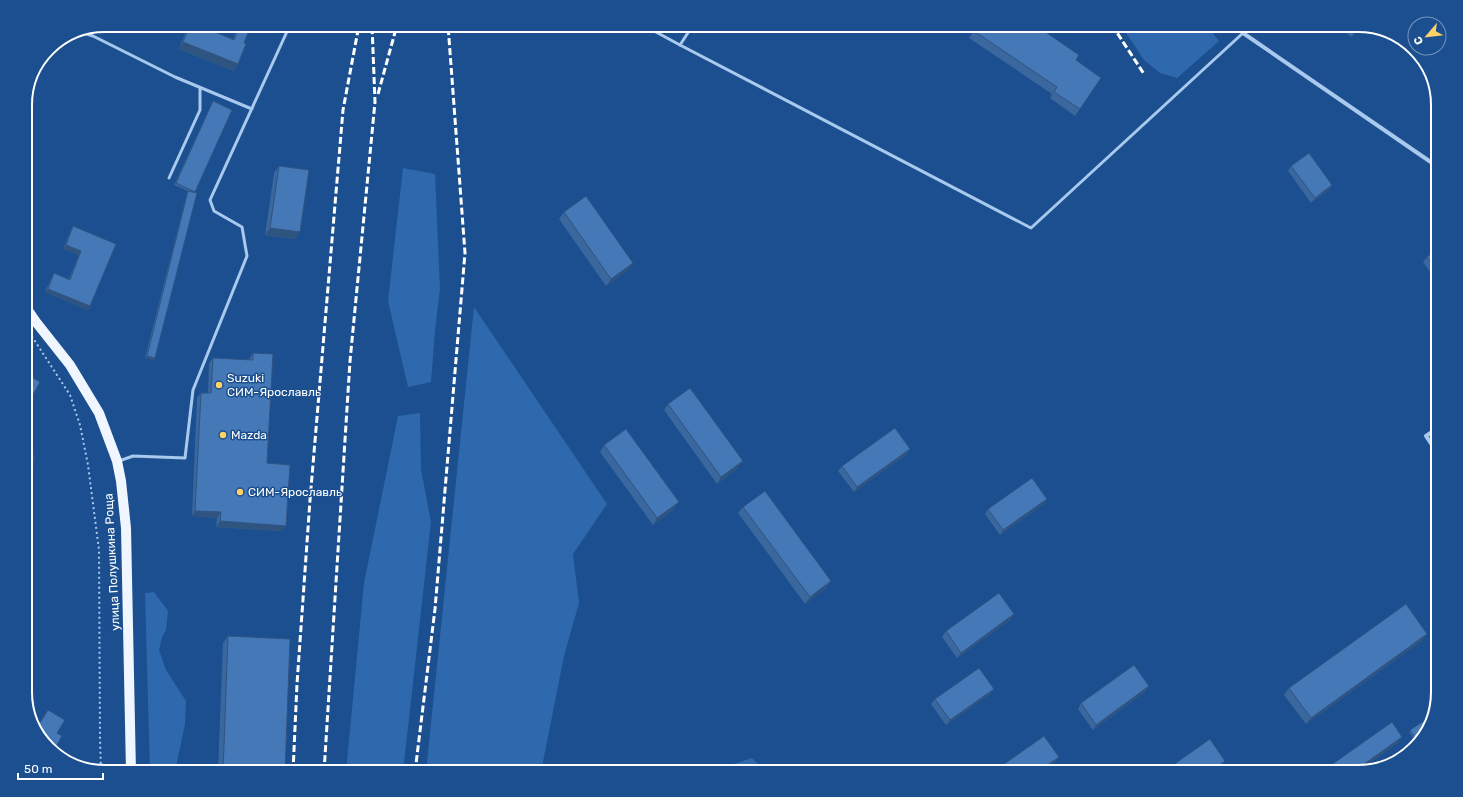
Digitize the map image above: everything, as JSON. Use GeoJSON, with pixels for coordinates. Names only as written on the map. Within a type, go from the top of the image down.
{"type":"FeatureCollection","features":[{"type":"Feature","properties":{"kind":"main road","name":"улица Полушкина Роща"},"geometry":{"type":"LineString","coordinates":[[32,316],[70,365],[99,413],[117,461],[121,481],[126,528],[131,765]]}},
{"type":"Feature","properties":{"kind":"street"},"geometry":{"type":"LineString","coordinates":[[1243,33],[1431,162]]}},
{"type":"Feature","properties":{"kind":"street"},"geometry":{"type":"LineString","coordinates":[[1431,433],[1426,436],[1431,444]]}},
{"type":"Feature","properties":{"kind":"lane"},"geometry":{"type":"LineString","coordinates":[[117,461],[133,456],[184,458],[193,390],[246,256],[242,226],[214,211],[210,200],[287,32]]}},
{"type":"Feature","properties":{"kind":"lane"},"geometry":{"type":"LineString","coordinates":[[656,32],[1031,228],[1243,33]]}},
{"type":"Feature","properties":{"kind":"lane"},"geometry":{"type":"LineString","coordinates":[[680,45],[688,32]]}},
{"type":"Feature","properties":{"kind":"lane"},"geometry":{"type":"LineString","coordinates":[[87,34],[94,36],[175,77],[252,109]]}},
{"type":"Feature","properties":{"kind":"lane"},"geometry":{"type":"LineString","coordinates":[[169,178],[200,110],[200,88]]}},
{"type":"Feature","properties":{"kind":"path"},"geometry":{"type":"LineString","coordinates":[[32,337],[70,395],[80,425],[88,465],[99,550],[101,765]]}},
{"type":"Feature","properties":{"kind":"shaded area"},"geometry":{"type":"Polygon","coordinates":[[[1126,32],[1212,32],[1219,41],[1177,78],[1160,73],[1144,60],[1126,32]]]}},
{"type":"Feature","properties":{"kind":"shaded area"},"geometry":{"type":"Polygon","coordinates":[[[403,168],[435,174],[440,289],[431,382],[408,387],[388,301],[403,168]]]}},
{"type":"Feature","properties":{"kind":"shaded area"},"geometry":{"type":"Polygon","coordinates":[[[474,307],[607,504],[573,554],[579,603],[564,656],[542,765],[427,765],[474,307]]]}},
{"type":"Feature","properties":{"kind":"shaded area"},"geometry":{"type":"Polygon","coordinates":[[[420,413],[421,469],[431,522],[404,765],[347,765],[364,583],[398,416],[420,413]]]}},
{"type":"Feature","properties":{"kind":"shaded area"},"geometry":{"type":"Polygon","coordinates":[[[154,592],[168,611],[166,630],[162,637],[159,650],[166,670],[186,701],[185,724],[177,765],[150,765],[145,593],[154,592]]]}},
{"type":"Feature","properties":{"kind":"shaded area"},"geometry":{"type":"Polygon","coordinates":[[[752,758],[759,765],[730,765],[752,758]]]}},
{"type":"Feature","properties":{"kind":"building"},"geometry":{"type":"Polygon","coordinates":[[[187,32],[215,32],[234,40],[237,32],[248,32],[244,43],[246,44],[238,64],[183,42],[187,32]]]}},
{"type":"Feature","properties":{"kind":"building"},"geometry":{"type":"Polygon","coordinates":[[[975,32],[1045,32],[1079,55],[1076,60],[1101,78],[1080,109],[1054,92],[1057,87],[975,32]]]}},
{"type":"Feature","properties":{"kind":"building"},"geometry":{"type":"Polygon","coordinates":[[[213,101],[232,110],[195,192],[176,183],[213,101]]]}},
{"type":"Feature","properties":{"kind":"building"},"geometry":{"type":"Polygon","coordinates":[[[1309,153],[1332,185],[1315,198],[1291,166],[1309,153]]]}},
{"type":"Feature","properties":{"kind":"building"},"geometry":{"type":"Polygon","coordinates":[[[279,166],[309,170],[300,232],[270,228],[279,166]]]}},
{"type":"Feature","properties":{"kind":"building"},"geometry":{"type":"Polygon","coordinates":[[[188,191],[197,193],[155,358],[147,356],[188,191]]]}},
{"type":"Feature","properties":{"kind":"building"},"geometry":{"type":"Polygon","coordinates":[[[586,196],[633,263],[611,279],[564,212],[586,196]]]}},
{"type":"Feature","properties":{"kind":"building"},"geometry":{"type":"Polygon","coordinates":[[[73,226],[116,244],[90,306],[48,289],[54,273],[70,280],[81,251],[66,245],[73,226]]]}},
{"type":"Feature","properties":{"kind":"building"},"geometry":{"type":"Polygon","coordinates":[[[1431,254],[1431,262],[1427,257],[1431,254]]]}},
{"type":"Feature","properties":{"kind":"building"},"geometry":{"type":"Polygon","coordinates":[[[253,353],[273,354],[267,463],[290,465],[286,526],[220,521],[221,512],[195,511],[201,393],[211,393],[213,358],[253,360],[253,353]]]}},
{"type":"Feature","properties":{"kind":"building"},"geometry":{"type":"Polygon","coordinates":[[[32,377],[40,382],[32,396],[32,377]]]}},
{"type":"Feature","properties":{"kind":"building"},"geometry":{"type":"Polygon","coordinates":[[[690,388],[743,461],[721,477],[668,404],[690,388]]]}},
{"type":"Feature","properties":{"kind":"building"},"geometry":{"type":"Polygon","coordinates":[[[895,428],[910,449],[857,487],[842,466],[895,428]]]}},
{"type":"Feature","properties":{"kind":"building"},"geometry":{"type":"Polygon","coordinates":[[[626,429],[679,502],[657,518],[604,445],[626,429]]]}},
{"type":"Feature","properties":{"kind":"building"},"geometry":{"type":"Polygon","coordinates":[[[32,455],[34,456],[32,470],[32,455]]]}},
{"type":"Feature","properties":{"kind":"building"},"geometry":{"type":"Polygon","coordinates":[[[1032,478],[1047,499],[1003,530],[988,509],[1032,478]]]}},
{"type":"Feature","properties":{"kind":"building"},"geometry":{"type":"Polygon","coordinates":[[[765,491],[831,581],[810,597],[743,507],[765,491]]]}},
{"type":"Feature","properties":{"kind":"building"},"geometry":{"type":"Polygon","coordinates":[[[999,593],[1014,614],[961,653],[946,631],[999,593]]]}},
{"type":"Feature","properties":{"kind":"building"},"geometry":{"type":"Polygon","coordinates":[[[1406,604],[1427,634],[1311,718],[1289,688],[1406,604]]]}},
{"type":"Feature","properties":{"kind":"building"},"geometry":{"type":"Polygon","coordinates":[[[228,636],[290,639],[285,765],[223,765],[228,636]]]}},
{"type":"Feature","properties":{"kind":"building"},"geometry":{"type":"Polygon","coordinates":[[[1134,665],[1149,686],[1096,725],[1081,703],[1134,665]]]}},
{"type":"Feature","properties":{"kind":"building"},"geometry":{"type":"Polygon","coordinates":[[[979,668],[994,689],[950,720],[935,699],[979,668]]]}},
{"type":"Feature","properties":{"kind":"building"},"geometry":{"type":"Polygon","coordinates":[[[48,710],[65,720],[57,733],[62,736],[56,746],[44,732],[40,723],[48,710]]]}},
{"type":"Feature","properties":{"kind":"building"},"geometry":{"type":"Polygon","coordinates":[[[1425,721],[1415,738],[1410,730],[1425,721]]]}},
{"type":"Feature","properties":{"kind":"building"},"geometry":{"type":"Polygon","coordinates":[[[1392,722],[1402,737],[1364,764],[1331,765],[1392,722]]]}},
{"type":"Feature","properties":{"kind":"building"},"geometry":{"type":"Polygon","coordinates":[[[1044,736],[1059,757],[1048,765],[1003,765],[1044,736]]]}},
{"type":"Feature","properties":{"kind":"building"},"geometry":{"type":"Polygon","coordinates":[[[1210,739],[1225,761],[1219,765],[1173,765],[1210,739]]]}},
{"type":"Feature","properties":{"kind":"railway"},"geometry":{"type":"LineString","coordinates":[[293,765],[297,684],[310,500],[343,110],[358,32]]}},
{"type":"Feature","properties":{"kind":"railway"},"geometry":{"type":"LineString","coordinates":[[324,765],[350,361],[375,102],[372,32]]}},
{"type":"Feature","properties":{"kind":"railway"},"geometry":{"type":"LineString","coordinates":[[378,94],[395,32]]}},
{"type":"Feature","properties":{"kind":"railway"},"geometry":{"type":"LineString","coordinates":[[416,765],[435,609],[465,253],[449,32]]}},
{"type":"Feature","properties":{"kind":"railway"},"geometry":{"type":"LineString","coordinates":[[1117,32],[1144,74]]}},
{"type":"Feature","properties":{"kind":"place","name":"Suzuki СИМ-Ярославль"},"geometry":{"type":"Point","coordinates":[219,385]}},
{"type":"Feature","properties":{"kind":"place","name":"Mazda"},"geometry":{"type":"Point","coordinates":[223,435]}},
{"type":"Feature","properties":{"kind":"place","name":"СИМ-Ярославль"},"geometry":{"type":"Point","coordinates":[240,492]}}]}
